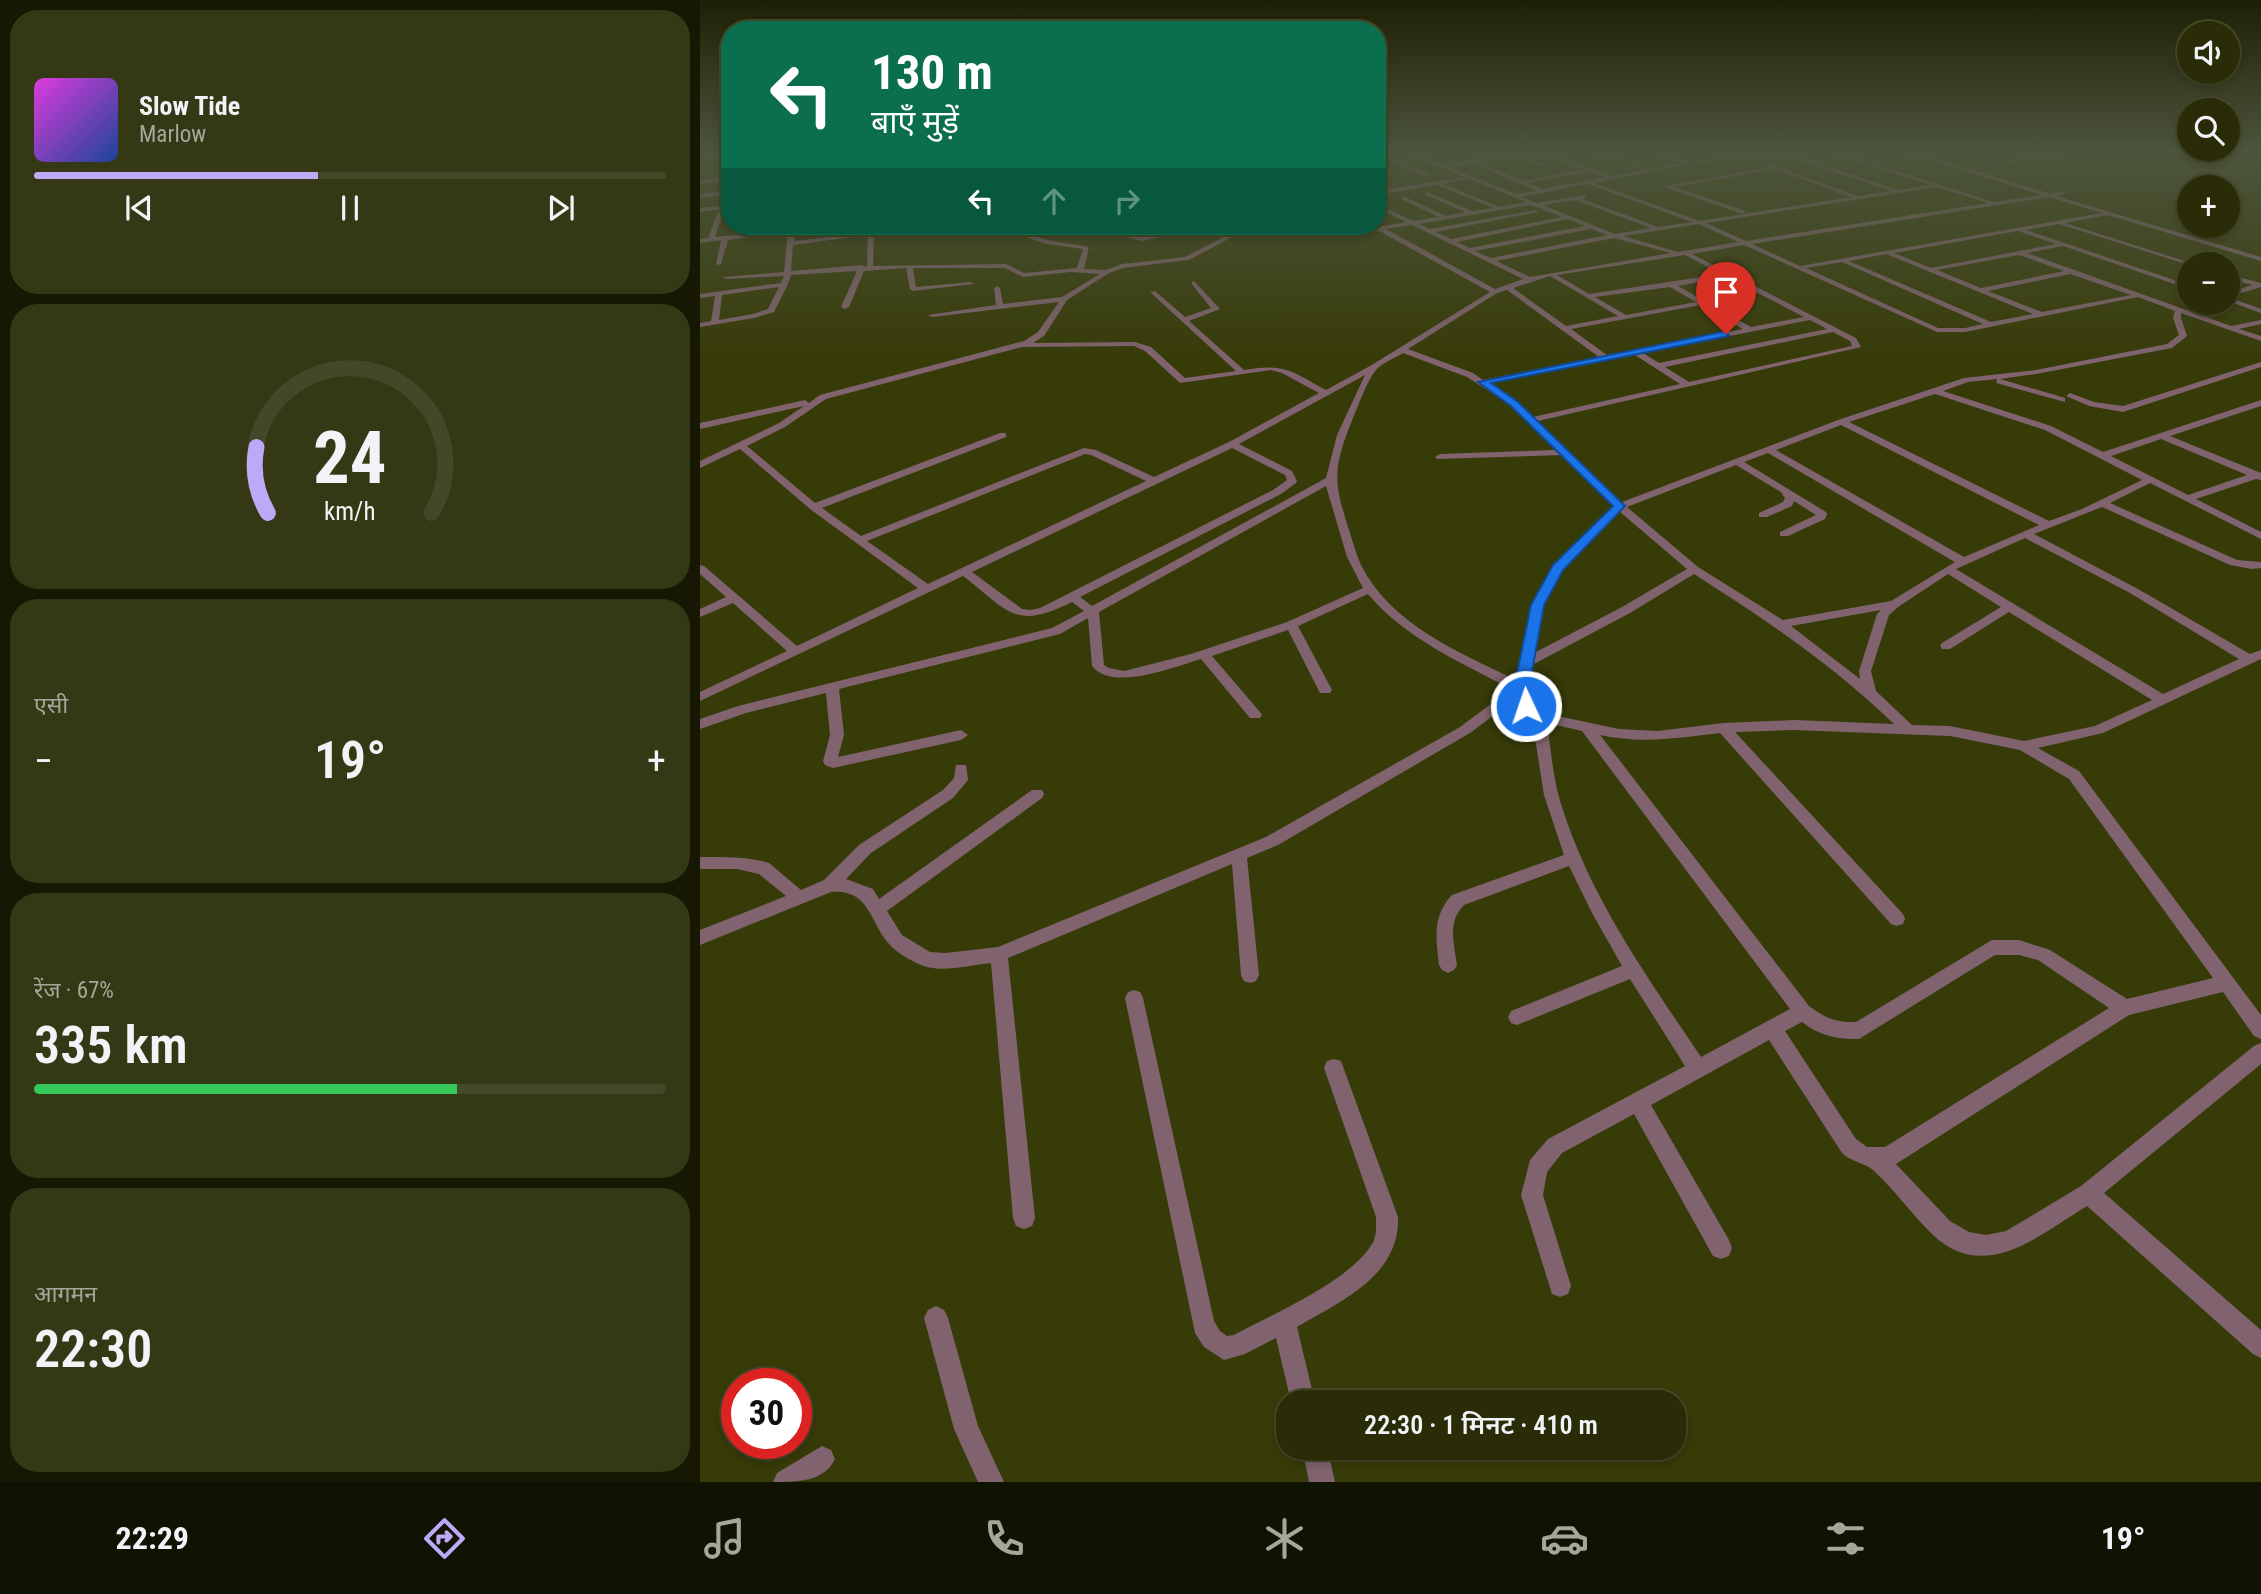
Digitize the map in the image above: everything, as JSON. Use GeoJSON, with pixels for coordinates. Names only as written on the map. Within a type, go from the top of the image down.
{"type":"FeatureCollection","features":[{"type":"Feature","properties":{"kind":"street"},"geometry":{"type":"LineString","coordinates":[[712,240],[719,220]]}},
{"type":"Feature","properties":{"kind":"street"},"geometry":{"type":"LineString","coordinates":[[1407,220],[1529,279]]}},
{"type":"Feature","properties":{"kind":"street"},"geometry":{"type":"LineString","coordinates":[[1386,227],[1434,220]]}},
{"type":"Feature","properties":{"kind":"street"},"geometry":{"type":"LineString","coordinates":[[1431,231],[1488,220]]}},
{"type":"Feature","properties":{"kind":"street"},"geometry":{"type":"LineString","coordinates":[[1452,241],[1557,220]]}},
{"type":"Feature","properties":{"kind":"street"},"geometry":{"type":"LineString","coordinates":[[1532,420],[1857,347],[1853,340],[1683,253],[1614,236],[1574,220]]}},
{"type":"Feature","properties":{"kind":"street"},"geometry":{"type":"LineString","coordinates":[[1634,220],[1657,229]]}},
{"type":"Feature","properties":{"kind":"street"},"geometry":{"type":"LineString","coordinates":[[1693,220],[1929,328],[1956,332],[2135,296]]}},
{"type":"Feature","properties":{"kind":"street"},"geometry":{"type":"LineString","coordinates":[[1491,260],[1710,220]]}},
{"type":"Feature","properties":{"kind":"street"},"geometry":{"type":"LineString","coordinates":[[700,697],[1232,444],[1373,368],[1506,286],[1551,274],[1889,220]]}},
{"type":"Feature","properties":{"kind":"street"},"geometry":{"type":"LineString","coordinates":[[1797,268],[2073,220]]}},
{"type":"Feature","properties":{"kind":"street"},"geometry":{"type":"LineString","coordinates":[[2130,220],[2261,259]]}},
{"type":"Feature","properties":{"kind":"street"},"geometry":{"type":"LineString","coordinates":[[2152,220],[2261,253]]}},
{"type":"Feature","properties":{"kind":"street"},"geometry":{"type":"LineString","coordinates":[[2057,223],[2177,260]]}},
{"type":"Feature","properties":{"kind":"street"},"geometry":{"type":"LineString","coordinates":[[1470,250],[1591,227]]}},
{"type":"Feature","properties":{"kind":"street"},"geometry":{"type":"LineString","coordinates":[[2017,229],[2177,283]]}},
{"type":"Feature","properties":{"kind":"street"},"geometry":{"type":"LineString","coordinates":[[1386,232],[1495,292]]}},
{"type":"Feature","properties":{"kind":"street"},"geometry":{"type":"LineString","coordinates":[[700,241],[744,235]]}},
{"type":"Feature","properties":{"kind":"street"},"geometry":{"type":"LineString","coordinates":[[700,325],[754,316],[771,310],[785,284],[792,235]]}},
{"type":"Feature","properties":{"kind":"street"},"geometry":{"type":"LineString","coordinates":[[792,243],[855,235]]}},
{"type":"Feature","properties":{"kind":"street"},"geometry":{"type":"LineString","coordinates":[[845,307],[866,267],[871,235]]}},
{"type":"Feature","properties":{"kind":"street"},"geometry":{"type":"LineString","coordinates":[[1025,235],[1037,241],[1087,248],[1080,270]]}},
{"type":"Feature","properties":{"kind":"street"},"geometry":{"type":"LineString","coordinates":[[1128,235],[1143,239],[1163,235]]}},
{"type":"Feature","properties":{"kind":"street"},"geometry":{"type":"LineString","coordinates":[[700,426],[813,401],[1019,345],[1041,334],[1064,299],[1107,272],[1122,266],[1187,259],[1233,235]]}},
{"type":"Feature","properties":{"kind":"street"},"geometry":{"type":"LineString","coordinates":[[718,264],[724,238]]}},
{"type":"Feature","properties":{"kind":"street"},"geometry":{"type":"LineString","coordinates":[[1932,270],[2063,245]]}},
{"type":"Feature","properties":{"kind":"street"},"geometry":{"type":"LineString","coordinates":[[1884,252],[2042,315]]}},
{"type":"Feature","properties":{"kind":"street"},"geometry":{"type":"LineString","coordinates":[[2020,253],[2177,311]]}},
{"type":"Feature","properties":{"kind":"street"},"geometry":{"type":"LineString","coordinates":[[1841,260],[1991,325]]}},
{"type":"Feature","properties":{"kind":"street"},"geometry":{"type":"LineString","coordinates":[[726,277],[909,266],[1006,266],[1023,275],[1080,270],[1107,272]]}},
{"type":"Feature","properties":{"kind":"street"},"geometry":{"type":"LineString","coordinates":[[909,266],[914,289],[971,284]]}},
{"type":"Feature","properties":{"kind":"street"},"geometry":{"type":"LineString","coordinates":[[1980,289],[2071,272]]}},
{"type":"Feature","properties":{"kind":"street"},"geometry":{"type":"LineString","coordinates":[[1551,274],[1624,317]]}},
{"type":"Feature","properties":{"kind":"street"},"geometry":{"type":"LineString","coordinates":[[1588,296],[1727,275]]}},
{"type":"Feature","properties":{"kind":"street"},"geometry":{"type":"LineString","coordinates":[[2240,279],[2260,285]]}},
{"type":"Feature","properties":{"kind":"street"},"geometry":{"type":"LineString","coordinates":[[1184,320],[1210,314],[1216,309],[1194,283]]}},
{"type":"Feature","properties":{"kind":"street"},"geometry":{"type":"LineString","coordinates":[[700,296],[785,284]]}},
{"type":"Feature","properties":{"kind":"street"},"geometry":{"type":"LineString","coordinates":[[1671,285],[1748,330]]}},
{"type":"Feature","properties":{"kind":"street"},"geometry":{"type":"LineString","coordinates":[[2240,292],[2260,285]]}},
{"type":"Feature","properties":{"kind":"street"},"geometry":{"type":"LineString","coordinates":[[1506,286],[1606,358]]}},
{"type":"Feature","properties":{"kind":"street"},"geometry":{"type":"LineString","coordinates":[[997,288],[1000,306]]}},
{"type":"Feature","properties":{"kind":"street"},"geometry":{"type":"LineString","coordinates":[[1153,292],[1242,372]]}},
{"type":"Feature","properties":{"kind":"street"},"geometry":{"type":"LineString","coordinates":[[715,322],[719,293]]}},
{"type":"Feature","properties":{"kind":"street"},"geometry":{"type":"LineString","coordinates":[[932,315],[1064,299]]}},
{"type":"Feature","properties":{"kind":"street"},"geometry":{"type":"LineString","coordinates":[[2240,302],[2261,311]]}},
{"type":"Feature","properties":{"kind":"street"},"geometry":{"type":"LineString","coordinates":[[1566,328],[1702,303]]}},
{"type":"Feature","properties":{"kind":"street"},"geometry":{"type":"LineString","coordinates":[[2177,315],[2183,336],[2169,346],[2036,372],[1967,380],[1841,422],[1619,506],[1558,568],[1538,605],[1521,688],[1526,706],[1539,716],[1619,734],[1658,736],[1723,728],[1794,725],[1950,731],[2024,746],[2074,775],[2261,1030]]}},
{"type":"Feature","properties":{"kind":"street"},"geometry":{"type":"LineString","coordinates":[[2190,315],[2260,338]]}},
{"type":"Feature","properties":{"kind":"street"},"geometry":{"type":"LineString","coordinates":[[1483,382],[1811,318]]}},
{"type":"Feature","properties":{"kind":"street"},"geometry":{"type":"LineString","coordinates":[[2230,328],[2261,322]]}},
{"type":"Feature","properties":{"kind":"street"},"geometry":{"type":"LineString","coordinates":[[1657,366],[1834,331]]}},
{"type":"Feature","properties":{"kind":"street"},"geometry":{"type":"LineString","coordinates":[[1726,334],[1780,366]]}},
{"type":"Feature","properties":{"kind":"street"},"geometry":{"type":"LineString","coordinates":[[1019,345],[1135,344],[1148,349],[1184,381],[1278,368],[1325,393]]}},
{"type":"Feature","properties":{"kind":"street"},"geometry":{"type":"LineString","coordinates":[[1403,350],[1483,382],[1515,404],[1619,506],[1694,569],[1781,624],[1870,694],[1907,729]]}},
{"type":"Feature","properties":{"kind":"street"},"geometry":{"type":"LineString","coordinates":[[1636,352],[1687,385]]}},
{"type":"Feature","properties":{"kind":"street"},"geometry":{"type":"LineString","coordinates":[[1984,378],[2123,409],[2261,364]]}},
{"type":"Feature","properties":{"kind":"street"},"geometry":{"type":"LineString","coordinates":[[1373,368],[1350,418],[1331,479],[1332,494],[1356,566],[1370,589],[1398,618],[1428,639],[1521,688]]}},
{"type":"Feature","properties":{"kind":"street"},"geometry":{"type":"LineString","coordinates":[[1935,391],[2048,428],[2261,536]]}},
{"type":"Feature","properties":{"kind":"street"},"geometry":{"type":"LineString","coordinates":[[700,465],[782,425],[813,401]]}},
{"type":"Feature","properties":{"kind":"street"},"geometry":{"type":"LineString","coordinates":[[2102,456],[2261,403]]}},
{"type":"Feature","properties":{"kind":"street"},"geometry":{"type":"LineString","coordinates":[[1841,422],[2050,526]]}},
{"type":"Feature","properties":{"kind":"street"},"geometry":{"type":"LineString","coordinates":[[814,507],[1003,435]]}},
{"type":"Feature","properties":{"kind":"street"},"geometry":{"type":"LineString","coordinates":[[2161,436],[2259,476]]}},
{"type":"Feature","properties":{"kind":"street"},"geometry":{"type":"LineString","coordinates":[[700,724],[731,712],[1036,638],[1084,605],[1292,481],[1289,473],[1232,444]]}},
{"type":"Feature","properties":{"kind":"street"},"geometry":{"type":"LineString","coordinates":[[742,446],[814,507],[928,590]]}},
{"type":"Feature","properties":{"kind":"street"},"geometry":{"type":"LineString","coordinates":[[1769,450],[1964,562]]}},
{"type":"Feature","properties":{"kind":"street"},"geometry":{"type":"LineString","coordinates":[[860,540],[1084,451],[1093,452],[1153,481]]}},
{"type":"Feature","properties":{"kind":"street"},"geometry":{"type":"LineString","coordinates":[[1440,457],[1565,452]]}},
{"type":"Feature","properties":{"kind":"street"},"geometry":{"type":"LineString","coordinates":[[1735,461],[1822,514],[1821,517],[1784,534]]}},
{"type":"Feature","properties":{"kind":"street"},"geometry":{"type":"LineString","coordinates":[[2188,498],[2259,476]]}},
{"type":"Feature","properties":{"kind":"street"},"geometry":{"type":"LineString","coordinates":[[965,572],[1017,612],[1024,614],[1084,605],[1331,479]]}},
{"type":"Feature","properties":{"kind":"street"},"geometry":{"type":"LineString","coordinates":[[1870,694],[1865,671],[1883,614],[1894,604],[1948,569],[2149,480]]}},
{"type":"Feature","properties":{"kind":"street"},"geometry":{"type":"LineString","coordinates":[[1763,515],[1788,504],[1790,498],[1785,490]]}},
{"type":"Feature","properties":{"kind":"street"},"geometry":{"type":"LineString","coordinates":[[2102,503],[2234,563],[2261,565]]}},
{"type":"Feature","properties":{"kind":"street"},"geometry":{"type":"LineString","coordinates":[[2025,534],[2255,657]]}},
{"type":"Feature","properties":{"kind":"street"},"geometry":{"type":"LineString","coordinates":[[700,568],[796,652]]}},
{"type":"Feature","properties":{"kind":"street"},"geometry":{"type":"LineString","coordinates":[[1527,662],[1626,610],[1694,569]]}},
{"type":"Feature","properties":{"kind":"street"},"geometry":{"type":"LineString","coordinates":[[1948,569],[2162,700]]}},
{"type":"Feature","properties":{"kind":"street"},"geometry":{"type":"LineString","coordinates":[[1084,605],[1098,666],[1105,672],[1124,675],[1204,654],[1291,625],[1370,589]]}},
{"type":"Feature","properties":{"kind":"street"},"geometry":{"type":"LineString","coordinates":[[700,613],[734,598]]}},
{"type":"Feature","properties":{"kind":"street"},"geometry":{"type":"LineString","coordinates":[[1781,624],[1894,604]]}},
{"type":"Feature","properties":{"kind":"street"},"geometry":{"type":"LineString","coordinates":[[1946,646],[2009,607]]}},
{"type":"Feature","properties":{"kind":"street"},"geometry":{"type":"LineString","coordinates":[[1291,625],[1325,690]]}},
{"type":"Feature","properties":{"kind":"street"},"geometry":{"type":"LineString","coordinates":[[1204,654],[1255,715]]}},
{"type":"Feature","properties":{"kind":"street"},"geometry":{"type":"LineString","coordinates":[[2024,746],[2098,730],[2255,657]]}},
{"type":"Feature","properties":{"kind":"street"},"geometry":{"type":"LineString","coordinates":[[832,688],[837,735],[830,757],[833,763],[961,735]]}},
{"type":"Feature","properties":{"kind":"street"},"geometry":{"type":"LineString","coordinates":[[830,885],[855,888],[867,894],[896,940],[927,959],[945,961],[999,954],[1272,841],[1465,730],[1521,688]]}},
{"type":"Feature","properties":{"kind":"street"},"geometry":{"type":"LineString","coordinates":[[1539,716],[1554,805],[1574,858],[1600,911],[1697,1068]]}},
{"type":"Feature","properties":{"kind":"street"},"geometry":{"type":"LineString","coordinates":[[1723,728],[1897,919]]}},
{"type":"Feature","properties":{"kind":"street"},"geometry":{"type":"LineString","coordinates":[[1588,729],[1803,1012],[1820,1027],[1842,1032],[1859,1030],[1992,948],[2013,946],[2029,948],[2044,955],[2125,1008]]}},
{"type":"Feature","properties":{"kind":"street"},"geometry":{"type":"LineString","coordinates":[[700,938],[830,885],[865,849],[948,794],[961,780],[961,769]]}},
{"type":"Feature","properties":{"kind":"street"},"geometry":{"type":"LineString","coordinates":[[876,910],[1037,794]]}},
{"type":"Feature","properties":{"kind":"street"},"geometry":{"type":"LineString","coordinates":[[1240,855],[1250,975]]}},
{"type":"Feature","properties":{"kind":"street"},"geometry":{"type":"LineString","coordinates":[[1448,965],[1443,922],[1448,908],[1458,900],[1574,858]]}},
{"type":"Feature","properties":{"kind":"street"},"geometry":{"type":"LineString","coordinates":[[700,863],[737,863],[763,868],[800,898]]}},
{"type":"Feature","properties":{"kind":"street"},"geometry":{"type":"LineString","coordinates":[[999,954],[1024,1218]]}},
{"type":"Feature","properties":{"kind":"street"},"geometry":{"type":"LineString","coordinates":[[1517,1017],[1635,969]]}},
{"type":"Feature","properties":{"kind":"street"},"geometry":{"type":"LineString","coordinates":[[1772,1028],[1849,1146],[1860,1157],[1877,1159],[1888,1157],[2125,1008],[2225,983]]}},
{"type":"Feature","properties":{"kind":"street"},"geometry":{"type":"LineString","coordinates":[[1134,998],[1203,1325],[1212,1339],[1224,1348],[1237,1346],[1284,1321],[1358,1276],[1378,1255],[1386,1239],[1387,1217],[1334,1068]]}},
{"type":"Feature","properties":{"kind":"street"},"geometry":{"type":"LineString","coordinates":[[1560,1286],[1532,1195],[1537,1167],[1555,1146],[1803,1012]]}},
{"type":"Feature","properties":{"kind":"street"},"geometry":{"type":"LineString","coordinates":[[1877,1159],[1942,1229],[1966,1243],[1986,1246],[2010,1241],[2088,1193],[2261,1052]]}},
{"type":"Feature","properties":{"kind":"street"},"geometry":{"type":"LineString","coordinates":[[1637,1100],[1721,1248]]}},
{"type":"Feature","properties":{"kind":"street"},"geometry":{"type":"LineString","coordinates":[[2088,1193],[2261,1346]]}},
{"type":"Feature","properties":{"kind":"street"},"geometry":{"type":"LineString","coordinates":[[936,1318],[966,1429],[991,1482]]}},
{"type":"Feature","properties":{"kind":"street"},"geometry":{"type":"LineString","coordinates":[[1284,1321],[1300,1390]]}},
{"type":"Feature","properties":{"kind":"street"},"geometry":{"type":"LineString","coordinates":[[786,1482],[822,1459]]}},
{"type":"Feature","properties":{"kind":"street"},"geometry":{"type":"LineString","coordinates":[[1317,1460],[1322,1482]]}},
{"type":"Feature","properties":{"kind":"route"},"geometry":{"type":"LineString","coordinates":[[1526,706],[1521,688],[1538,605],[1558,568],[1619,506],[1515,404],[1483,382],[1726,334]]}}]}
